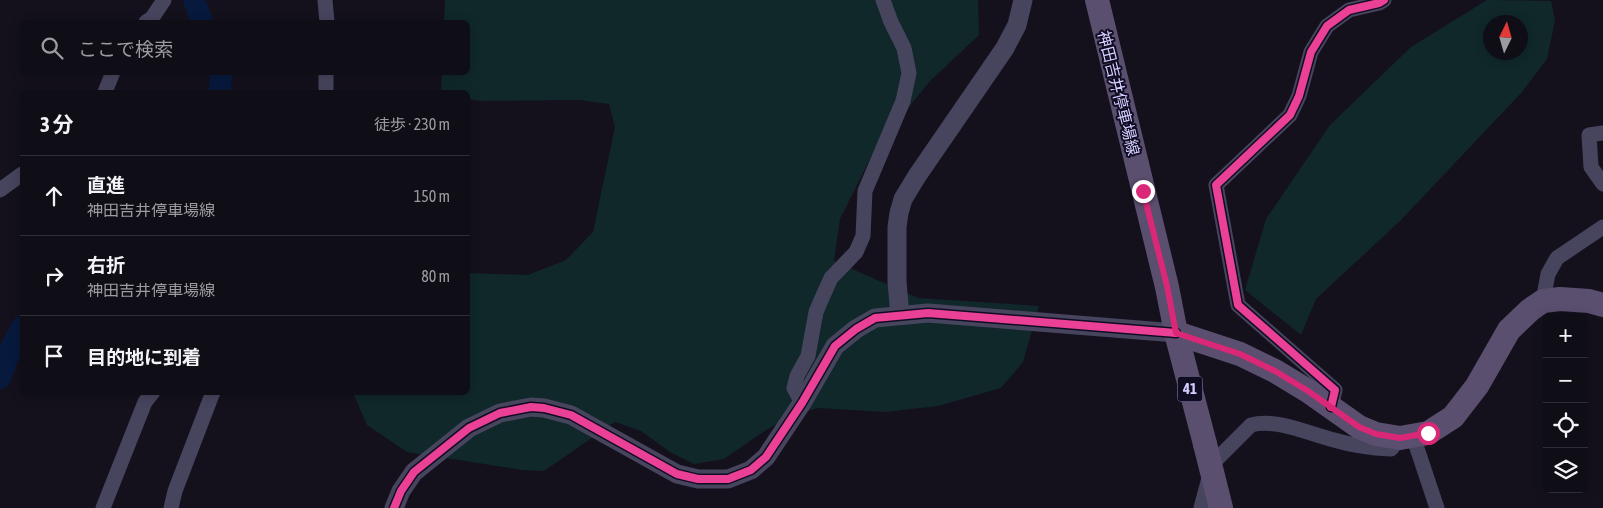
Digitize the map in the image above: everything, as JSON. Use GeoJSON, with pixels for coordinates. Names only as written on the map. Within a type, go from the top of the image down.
{"type":"FeatureCollection","features":[{"type":"Feature","properties":{"kind":"main road","name":"神田吉井停車場線"},"geometry":{"type":"LineString","coordinates":[[1097,0],[1167,286],[1176,333],[1221,508]]}},
{"type":"Feature","properties":{"kind":"main road"},"geometry":{"type":"LineString","coordinates":[[1176,333],[1240,354],[1275,371],[1359,427],[1376,434],[1407,437],[1428,433],[1453,417],[1477,386],[1509,330],[1542,301],[1560,299],[1588,301],[1603,305]]}},
{"type":"Feature","properties":{"kind":"street"},"geometry":{"type":"LineString","coordinates":[[148,20],[156,13],[164,0]]}},
{"type":"Feature","properties":{"kind":"street"},"geometry":{"type":"LineString","coordinates":[[325,0],[327,20]]}},
{"type":"Feature","properties":{"kind":"street"},"geometry":{"type":"LineString","coordinates":[[802,403],[794,388],[797,376],[808,356],[816,312],[831,278],[856,252],[863,236],[865,191],[903,101],[909,73],[904,48],[883,0]]}},
{"type":"Feature","properties":{"kind":"street"},"geometry":{"type":"LineString","coordinates":[[900,315],[897,282],[898,227],[903,199],[1005,48],[1017,25],[1023,0]]}},
{"type":"Feature","properties":{"kind":"street"},"geometry":{"type":"LineString","coordinates":[[1331,407],[1335,390],[1238,305],[1216,185],[1290,115],[1299,96],[1311,52],[1328,26],[1349,10],[1379,4],[1384,0]]}},
{"type":"Feature","properties":{"kind":"street"},"geometry":{"type":"LineString","coordinates":[[106,90],[112,75]]}},
{"type":"Feature","properties":{"kind":"street"},"geometry":{"type":"LineString","coordinates":[[326,75],[326,90]]}},
{"type":"Feature","properties":{"kind":"street"},"geometry":{"type":"LineString","coordinates":[[1603,133],[1589,135],[1591,167],[1603,184]]}},
{"type":"Feature","properties":{"kind":"street"},"geometry":{"type":"LineString","coordinates":[[0,190],[20,175]]}},
{"type":"Feature","properties":{"kind":"street"},"geometry":{"type":"LineString","coordinates":[[1542,301],[1548,274],[1557,258],[1603,227]]}},
{"type":"Feature","properties":{"kind":"street"},"geometry":{"type":"LineString","coordinates":[[394,508],[400,492],[414,472],[469,428],[500,413],[531,408],[544,408],[571,415],[677,474],[698,479],[728,479],[751,470],[766,457],[802,403],[834,346],[856,329],[875,318],[928,313],[1176,333]]}},
{"type":"Feature","properties":{"kind":"street"},"geometry":{"type":"LineString","coordinates":[[103,508],[145,402],[151,395]]}},
{"type":"Feature","properties":{"kind":"street"},"geometry":{"type":"LineString","coordinates":[[170,508],[212,395]]}},
{"type":"Feature","properties":{"kind":"street"},"geometry":{"type":"LineString","coordinates":[[1202,508],[1213,463],[1251,425],[1259,423],[1277,424],[1364,448],[1391,449],[1407,437],[1438,508]]}},
{"type":"Feature","properties":{"kind":"green space"},"geometry":{"type":"Polygon","coordinates":[[[445,0],[978,0],[979,35],[929,82],[874,151],[840,219],[834,261],[918,298],[1039,306],[1023,362],[1001,388],[938,406],[885,412],[819,408],[794,414],[760,434],[724,459],[694,464],[670,452],[641,431],[615,422],[544,471],[522,470],[407,452],[367,425],[354,395],[470,395],[470,273],[528,275],[566,260],[593,232],[615,127],[609,104],[579,100],[480,101],[470,99],[470,90],[441,90],[442,75],[470,75],[470,20],[444,20],[445,0]]]}},
{"type":"Feature","properties":{"kind":"green space"},"geometry":{"type":"Polygon","coordinates":[[[1487,0],[1551,1],[1555,21],[1547,59],[1522,92],[1400,221],[1316,299],[1301,335],[1245,290],[1266,219],[1330,125],[1411,47],[1487,0]]]}},
{"type":"Feature","properties":{"kind":"waterway"},"geometry":{"type":"LineString","coordinates":[[194,0],[201,20]]}},
{"type":"Feature","properties":{"kind":"waterway"},"geometry":{"type":"LineString","coordinates":[[220,90],[221,75]]}},
{"type":"Feature","properties":{"kind":"waterway"},"geometry":{"type":"LineString","coordinates":[[0,378],[11,348],[20,331]]}},
{"type":"Feature","properties":{"kind":"cycle path"},"geometry":{"type":"LineString","coordinates":[[1331,407],[1335,390],[1238,305],[1216,185],[1290,115],[1299,96],[1311,52],[1327,26],[1349,10],[1379,3],[1384,0]]}},
{"type":"Feature","properties":{"kind":"cycle path"},"geometry":{"type":"LineString","coordinates":[[394,508],[401,491],[414,472],[469,428],[500,413],[531,407],[544,408],[571,415],[677,474],[698,479],[728,479],[751,470],[766,457],[802,403],[835,346],[856,329],[875,318],[928,313],[1176,333]]}},
{"type":"Feature","properties":{"kind":"route"},"geometry":{"type":"LineString","coordinates":[[1143,191],[1167,286],[1176,333],[1240,354],[1275,371],[1308,391],[1359,427],[1376,434],[1400,438],[1428,433]]}}]}
